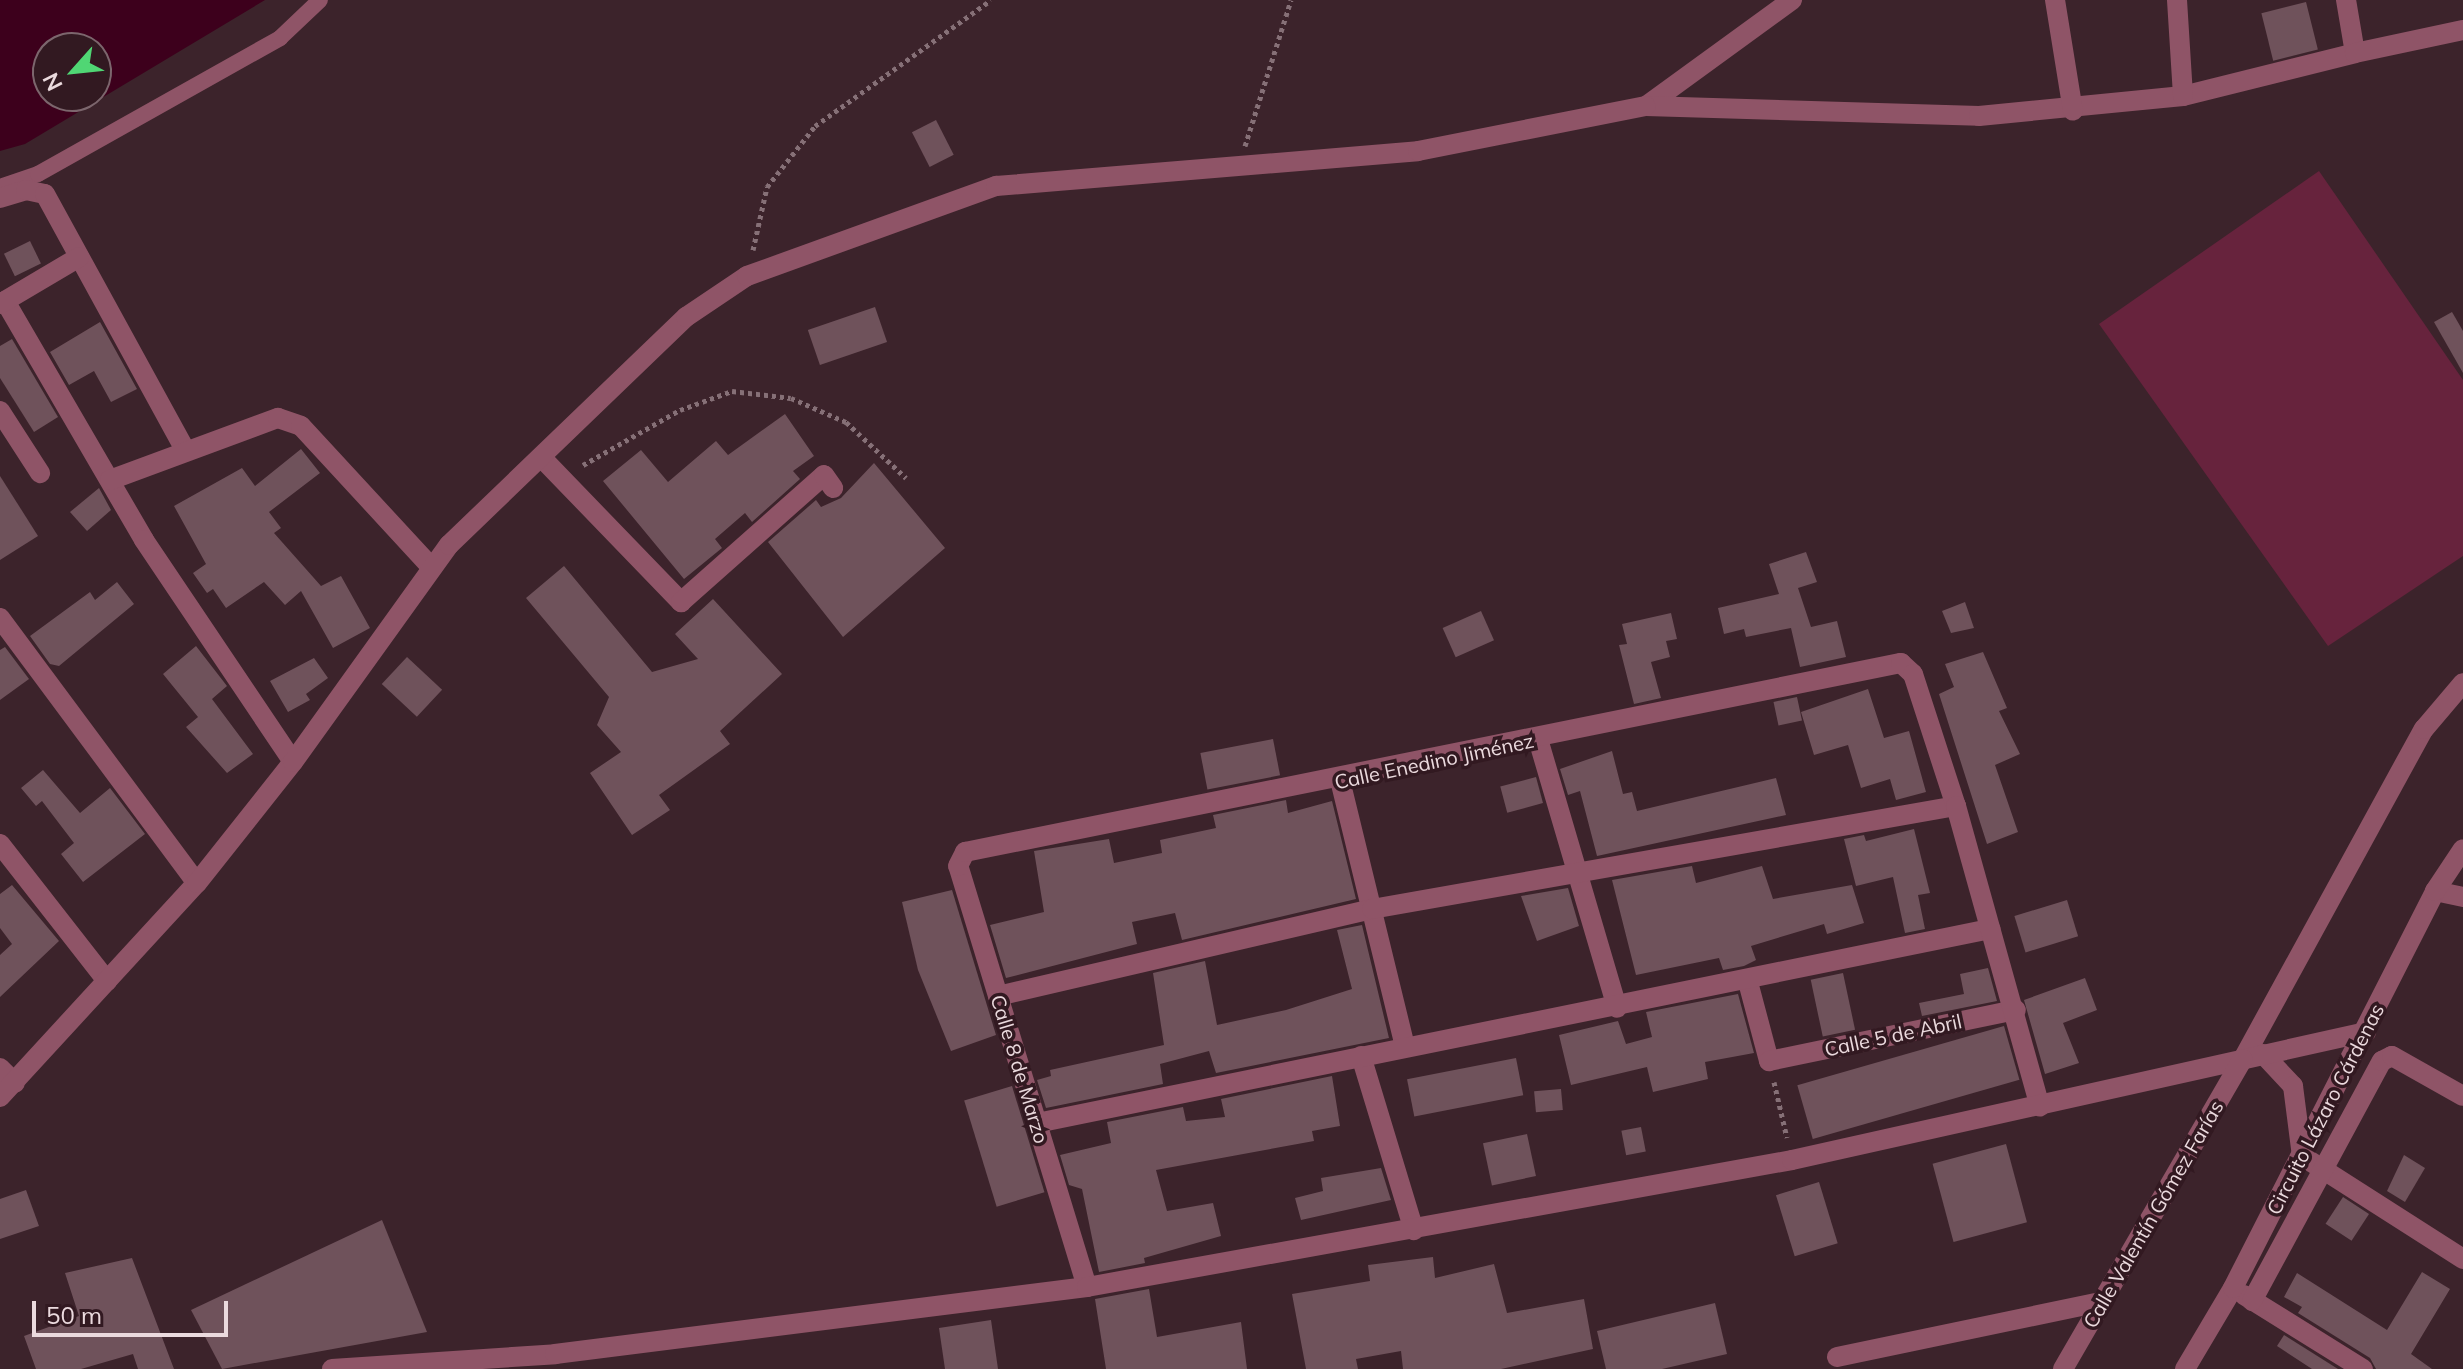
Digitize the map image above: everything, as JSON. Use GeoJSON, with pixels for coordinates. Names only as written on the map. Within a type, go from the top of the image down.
{"type":"FeatureCollection","features":[{"type":"Feature","properties":{"kind":"street"},"geometry":{"type":"LineString","coordinates":[[0,187],[38,174],[280,38],[320,0]]}},
{"type":"Feature","properties":{"kind":"street"},"geometry":{"type":"LineString","coordinates":[[1646,106],[1792,0]]}},
{"type":"Feature","properties":{"kind":"street"},"geometry":{"type":"LineString","coordinates":[[2055,0],[2073,111]]}},
{"type":"Feature","properties":{"kind":"street"},"geometry":{"type":"LineString","coordinates":[[2177,0],[2183,96]]}},
{"type":"Feature","properties":{"kind":"street"},"geometry":{"type":"LineString","coordinates":[[2346,0],[2355,53]]}},
{"type":"Feature","properties":{"kind":"street"},"geometry":{"type":"LineString","coordinates":[[0,1068],[8,1090],[197,883],[293,762],[431,567],[558,439],[686,317],[747,276],[996,186],[1418,151],[1646,106],[1979,116],[2073,111],[2183,96],[2463,30]]}},
{"type":"Feature","properties":{"kind":"street"},"geometry":{"type":"LineString","coordinates":[[0,198],[26,190],[45,194],[185,450]]}},
{"type":"Feature","properties":{"kind":"street"},"geometry":{"type":"LineString","coordinates":[[79,257],[3,302],[217,656],[293,762]]}},
{"type":"Feature","properties":{"kind":"street"},"geometry":{"type":"LineString","coordinates":[[0,411],[40,473]]}},
{"type":"Feature","properties":{"kind":"street"},"geometry":{"type":"LineString","coordinates":[[110,480],[278,418],[301,426],[431,567]]}},
{"type":"Feature","properties":{"kind":"street"},"geometry":{"type":"LineString","coordinates":[[541,457],[681,602],[824,475],[833,488]]}},
{"type":"Feature","properties":{"kind":"street"},"geometry":{"type":"LineString","coordinates":[[0,618],[197,883]]}},
{"type":"Feature","properties":{"kind":"street","name":"Calle Enedino Jiménez"},"geometry":{"type":"LineString","coordinates":[[965,852],[1340,780],[1901,663],[1913,674],[1956,806]]}},
{"type":"Feature","properties":{"kind":"street","name":"Calle Valentín Gómez Farías"},"geometry":{"type":"LineString","coordinates":[[2063,1369],[2243,1059],[2424,729],[2463,683]]}},
{"type":"Feature","properties":{"kind":"street"},"geometry":{"type":"LineString","coordinates":[[1538,739],[1617,1008]]}},
{"type":"Feature","properties":{"kind":"street"},"geometry":{"type":"LineString","coordinates":[[1340,780],[1405,1047]]}},
{"type":"Feature","properties":{"kind":"street"},"geometry":{"type":"LineString","coordinates":[[998,996],[1372,909],[1574,870],[1956,806],[2016,1010],[2040,1106]]}},
{"type":"Feature","properties":{"kind":"street"},"geometry":{"type":"LineString","coordinates":[[0,844],[107,981]]}},
{"type":"Feature","properties":{"kind":"street","name":"Circuito Lázaro Cárdenas"},"geometry":{"type":"LineString","coordinates":[[2185,1369],[2233,1288],[2366,1032],[2435,891],[2463,849]]}},
{"type":"Feature","properties":{"kind":"street","name":"Calle 8 de Marzo"},"geometry":{"type":"LineString","coordinates":[[965,852],[958,866],[1087,1287]]}},
{"type":"Feature","properties":{"kind":"street"},"geometry":{"type":"LineString","coordinates":[[2435,891],[2463,897]]}},
{"type":"Feature","properties":{"kind":"street"},"geometry":{"type":"LineString","coordinates":[[1037,1123],[1405,1047],[1748,982],[1990,929]]}},
{"type":"Feature","properties":{"kind":"street"},"geometry":{"type":"LineString","coordinates":[[1748,982],[1769,1061]]}},
{"type":"Feature","properties":{"kind":"street","name":"Calle 5 de Abril"},"geometry":{"type":"LineString","coordinates":[[1769,1061],[2016,1010]]}},
{"type":"Feature","properties":{"kind":"street"},"geometry":{"type":"LineString","coordinates":[[332,1369],[555,1354],[1087,1287],[1792,1160],[2366,1032]]}},
{"type":"Feature","properties":{"kind":"street"},"geometry":{"type":"LineString","coordinates":[[2263,1054],[2293,1086],[2302,1156],[2463,1259]]}},
{"type":"Feature","properties":{"kind":"street"},"geometry":{"type":"LineString","coordinates":[[1361,1056],[1414,1230]]}},
{"type":"Feature","properties":{"kind":"street"},"geometry":{"type":"LineString","coordinates":[[2252,1301],[2326,1172],[2382,1061],[2392,1056],[2463,1096]]}},
{"type":"Feature","properties":{"kind":"street"},"geometry":{"type":"LineString","coordinates":[[2233,1288],[2363,1369]]}},
{"type":"Feature","properties":{"kind":"street"},"geometry":{"type":"LineString","coordinates":[[1837,1357],[2100,1302]]}},
{"type":"Feature","properties":{"kind":"path"},"geometry":{"type":"LineString","coordinates":[[747,276],[767,187],[815,126],[991,0]]}},
{"type":"Feature","properties":{"kind":"path"},"geometry":{"type":"LineString","coordinates":[[1238,166],[1291,0]]}},
{"type":"Feature","properties":{"kind":"path"},"geometry":{"type":"LineString","coordinates":[[558,439],[584,467],[680,410],[732,391],[791,398],[846,422],[906,478]]}},
{"type":"Feature","properties":{"kind":"path"},"geometry":{"type":"LineString","coordinates":[[1769,1061],[1792,1160]]}},
{"type":"Feature","properties":{"kind":"shaded area"},"geometry":{"type":"Polygon","coordinates":[[[0,0],[265,0],[112,92],[112,32],[32,32],[32,112],[78,112],[25,144],[0,151],[0,0]]]}},
{"type":"Feature","properties":{"kind":"shaded area"},"geometry":{"type":"Polygon","coordinates":[[[2319,171],[2463,380],[2463,556],[2328,646],[2099,324],[2319,171]]]}},
{"type":"Feature","properties":{"kind":"building"},"geometry":{"type":"Polygon","coordinates":[[[2306,2],[2318,50],[2273,61],[2261,13],[2306,2]]]}},
{"type":"Feature","properties":{"kind":"building"},"geometry":{"type":"Polygon","coordinates":[[[936,120],[954,155],[930,167],[912,132],[936,120]]]}},
{"type":"Feature","properties":{"kind":"building"},"geometry":{"type":"Polygon","coordinates":[[[30,241],[41,263],[15,276],[4,254],[30,241]]]}},
{"type":"Feature","properties":{"kind":"building"},"geometry":{"type":"Polygon","coordinates":[[[875,307],[887,342],[820,365],[808,330],[875,307]]]}},
{"type":"Feature","properties":{"kind":"building"},"geometry":{"type":"Polygon","coordinates":[[[2452,312],[2463,331],[2463,373],[2434,322],[2452,312]]]}},
{"type":"Feature","properties":{"kind":"building"},"geometry":{"type":"Polygon","coordinates":[[[100,322],[137,389],[111,402],[94,371],[69,385],[50,352],[100,322]]]}},
{"type":"Feature","properties":{"kind":"building"},"geometry":{"type":"Polygon","coordinates":[[[12,339],[58,417],[34,432],[0,378],[0,346],[12,339]]]}},
{"type":"Feature","properties":{"kind":"building"},"geometry":{"type":"Polygon","coordinates":[[[785,414],[814,456],[793,471],[800,479],[752,522],[745,513],[715,539],[722,548],[684,579],[603,481],[641,450],[668,482],[716,441],[728,455],[785,414]]]}},
{"type":"Feature","properties":{"kind":"building"},"geometry":{"type":"Polygon","coordinates":[[[301,449],[320,473],[269,512],[281,528],[274,533],[321,586],[341,576],[370,628],[333,648],[301,591],[285,605],[264,582],[226,608],[213,589],[207,593],[193,573],[206,564],[174,506],[242,468],[255,486],[301,449]]]}},
{"type":"Feature","properties":{"kind":"building"},"geometry":{"type":"Polygon","coordinates":[[[874,463],[945,548],[843,637],[768,542],[816,500],[821,507],[841,498],[874,463]]]}},
{"type":"Feature","properties":{"kind":"building"},"geometry":{"type":"Polygon","coordinates":[[[0,476],[38,536],[0,560],[0,476]]]}},
{"type":"Feature","properties":{"kind":"building"},"geometry":{"type":"Polygon","coordinates":[[[99,488],[111,510],[87,531],[70,512],[99,488]]]}},
{"type":"Feature","properties":{"kind":"building"},"geometry":{"type":"Polygon","coordinates":[[[1806,552],[1817,582],[1798,588],[1811,627],[1837,621],[1846,657],[1800,667],[1791,628],[1746,637],[1744,629],[1724,634],[1718,608],[1779,594],[1769,564],[1806,552]]]}},
{"type":"Feature","properties":{"kind":"building"},"geometry":{"type":"Polygon","coordinates":[[[564,566],[652,672],[698,659],[675,634],[713,599],[782,674],[720,731],[730,744],[659,795],[670,810],[632,835],[590,773],[621,752],[597,725],[609,697],[526,598],[564,566]]]}},
{"type":"Feature","properties":{"kind":"building"},"geometry":{"type":"Polygon","coordinates":[[[117,582],[134,604],[59,666],[50,664],[30,636],[90,592],[95,600],[117,582]]]}},
{"type":"Feature","properties":{"kind":"building"},"geometry":{"type":"Polygon","coordinates":[[[1965,602],[1974,628],[1951,633],[1942,611],[1965,602]]]}},
{"type":"Feature","properties":{"kind":"building"},"geometry":{"type":"Polygon","coordinates":[[[1481,611],[1494,640],[1456,657],[1443,628],[1481,611]]]}},
{"type":"Feature","properties":{"kind":"building"},"geometry":{"type":"Polygon","coordinates":[[[1671,613],[1677,639],[1666,641],[1670,657],[1651,662],[1661,698],[1634,704],[1619,645],[1627,644],[1622,624],[1671,613]]]}},
{"type":"Feature","properties":{"kind":"building"},"geometry":{"type":"Polygon","coordinates":[[[196,646],[227,686],[212,699],[253,754],[227,773],[186,727],[198,717],[163,674],[196,646]]]}},
{"type":"Feature","properties":{"kind":"building"},"geometry":{"type":"Polygon","coordinates":[[[5,647],[29,679],[0,700],[0,650],[5,647]]]}},
{"type":"Feature","properties":{"kind":"building"},"geometry":{"type":"Polygon","coordinates":[[[1983,652],[2007,708],[1999,711],[2020,754],[1995,765],[2018,832],[1987,844],[1939,694],[1954,687],[1945,664],[1983,652]]]}},
{"type":"Feature","properties":{"kind":"building"},"geometry":{"type":"Polygon","coordinates":[[[407,657],[442,690],[417,717],[382,684],[407,657]]]}},
{"type":"Feature","properties":{"kind":"building"},"geometry":{"type":"Polygon","coordinates":[[[314,658],[328,678],[306,694],[310,700],[288,712],[270,681],[314,658]]]}},
{"type":"Feature","properties":{"kind":"building"},"geometry":{"type":"Polygon","coordinates":[[[1868,689],[1884,738],[1909,731],[1926,792],[1896,800],[1890,779],[1861,788],[1848,745],[1814,755],[1801,712],[1868,689]]]}},
{"type":"Feature","properties":{"kind":"building"},"geometry":{"type":"Polygon","coordinates":[[[1797,697],[1802,720],[1779,725],[1774,702],[1797,697]]]}},
{"type":"Feature","properties":{"kind":"building"},"geometry":{"type":"Polygon","coordinates":[[[1273,739],[1280,775],[1207,789],[1200,753],[1273,739]]]}},
{"type":"Feature","properties":{"kind":"building"},"geometry":{"type":"Polygon","coordinates":[[[1612,751],[1623,794],[1632,792],[1637,811],[1776,778],[1786,815],[1597,856],[1580,791],[1568,795],[1560,769],[1612,751]]]}},
{"type":"Feature","properties":{"kind":"building"},"geometry":{"type":"Polygon","coordinates":[[[43,770],[80,813],[110,788],[145,834],[83,882],[61,854],[74,843],[42,801],[36,806],[21,788],[43,770]]]}},
{"type":"Feature","properties":{"kind":"building"},"geometry":{"type":"Polygon","coordinates":[[[1536,777],[1543,803],[1507,813],[1500,787],[1536,777]]]}},
{"type":"Feature","properties":{"kind":"building"},"geometry":{"type":"Polygon","coordinates":[[[1286,800],[1288,813],[1332,801],[1356,899],[1182,940],[1175,913],[1132,922],[1137,944],[1006,978],[990,925],[1044,912],[1034,851],[1109,839],[1114,863],[1162,853],[1160,840],[1216,828],[1213,815],[1286,800]]]}},
{"type":"Feature","properties":{"kind":"building"},"geometry":{"type":"Polygon","coordinates":[[[1914,829],[1930,893],[1918,895],[1925,929],[1905,933],[1893,877],[1856,886],[1844,839],[1864,835],[1866,841],[1914,829]]]}},
{"type":"Feature","properties":{"kind":"building"},"geometry":{"type":"Polygon","coordinates":[[[1692,866],[1696,883],[1762,866],[1773,899],[1852,885],[1864,923],[1827,934],[1824,924],[1751,946],[1756,960],[1744,966],[1723,970],[1719,958],[1636,975],[1612,880],[1692,866]]]}},
{"type":"Feature","properties":{"kind":"building"},"geometry":{"type":"Polygon","coordinates":[[[12,885],[59,941],[0,997],[0,955],[12,944],[0,928],[0,894],[12,885]]]}},
{"type":"Feature","properties":{"kind":"building"},"geometry":{"type":"Polygon","coordinates":[[[1568,888],[1579,926],[1537,941],[1521,896],[1568,888]]]}},
{"type":"Feature","properties":{"kind":"building"},"geometry":{"type":"Polygon","coordinates":[[[952,890],[996,1035],[951,1051],[918,970],[902,902],[952,890]]]}},
{"type":"Feature","properties":{"kind":"building"},"geometry":{"type":"Polygon","coordinates":[[[2067,900],[2078,936],[2026,952],[2014,916],[2067,900]]]}},
{"type":"Feature","properties":{"kind":"building"},"geometry":{"type":"Polygon","coordinates":[[[1362,925],[1389,1038],[1216,1073],[1209,1051],[1160,1064],[1163,1084],[1046,1108],[1037,1080],[1051,1076],[1050,1070],[1164,1045],[1153,973],[1205,961],[1217,1025],[1286,1010],[1352,989],[1337,930],[1362,925]]]}},
{"type":"Feature","properties":{"kind":"building"},"geometry":{"type":"Polygon","coordinates":[[[1988,968],[1997,1001],[1922,1016],[1919,1003],[1964,994],[1960,974],[1988,968]]]}},
{"type":"Feature","properties":{"kind":"building"},"geometry":{"type":"Polygon","coordinates":[[[1843,973],[1855,1030],[1823,1037],[1811,980],[1843,973]]]}},
{"type":"Feature","properties":{"kind":"building"},"geometry":{"type":"Polygon","coordinates":[[[2085,978],[2097,1010],[2063,1023],[2079,1063],[2045,1074],[2024,1000],[2085,978]]]}},
{"type":"Feature","properties":{"kind":"building"},"geometry":{"type":"Polygon","coordinates":[[[1738,994],[1754,1053],[1705,1062],[1708,1079],[1653,1092],[1647,1067],[1571,1085],[1559,1035],[1618,1021],[1626,1044],[1652,1037],[1646,1012],[1738,994]]]}},
{"type":"Feature","properties":{"kind":"building"},"geometry":{"type":"Polygon","coordinates":[[[2004,1026],[2019,1080],[1813,1139],[1797,1085],[2004,1026]]]}},
{"type":"Feature","properties":{"kind":"building"},"geometry":{"type":"Polygon","coordinates":[[[1516,1058],[1523,1095],[1414,1116],[1407,1079],[1516,1058]]]}},
{"type":"Feature","properties":{"kind":"building"},"geometry":{"type":"Polygon","coordinates":[[[1332,1076],[1340,1126],[1312,1131],[1314,1141],[1156,1170],[1167,1211],[1213,1203],[1221,1236],[1144,1258],[1145,1263],[1099,1272],[1082,1189],[1069,1185],[1060,1155],[1111,1143],[1107,1122],[1183,1107],[1186,1121],[1225,1117],[1221,1099],[1332,1076]]]}},
{"type":"Feature","properties":{"kind":"building"},"geometry":{"type":"Polygon","coordinates":[[[1012,1086],[1044,1192],[997,1207],[964,1101],[1012,1086]]]}},
{"type":"Feature","properties":{"kind":"building"},"geometry":{"type":"Polygon","coordinates":[[[1561,1089],[1563,1110],[1536,1112],[1534,1091],[1561,1089]]]}},
{"type":"Feature","properties":{"kind":"building"},"geometry":{"type":"Polygon","coordinates":[[[1641,1127],[1646,1152],[1626,1155],[1621,1131],[1641,1127]]]}},
{"type":"Feature","properties":{"kind":"building"},"geometry":{"type":"Polygon","coordinates":[[[1527,1134],[1536,1176],[1492,1185],[1483,1143],[1527,1134]]]}},
{"type":"Feature","properties":{"kind":"building"},"geometry":{"type":"Polygon","coordinates":[[[2006,1144],[2027,1222],[1954,1242],[1933,1164],[2006,1144]]]}},
{"type":"Feature","properties":{"kind":"building"},"geometry":{"type":"Polygon","coordinates":[[[2404,1155],[2425,1168],[2405,1202],[2387,1191],[2404,1155]]]}},
{"type":"Feature","properties":{"kind":"building"},"geometry":{"type":"Polygon","coordinates":[[[1381,1168],[1391,1200],[1301,1220],[1295,1198],[1323,1191],[1321,1178],[1381,1168]]]}},
{"type":"Feature","properties":{"kind":"building"},"geometry":{"type":"Polygon","coordinates":[[[1819,1182],[1838,1243],[1795,1256],[1776,1195],[1819,1182]]]}},
{"type":"Feature","properties":{"kind":"building"},"geometry":{"type":"Polygon","coordinates":[[[26,1190],[39,1226],[0,1239],[0,1199],[26,1190]]]}},
{"type":"Feature","properties":{"kind":"building"},"geometry":{"type":"Polygon","coordinates":[[[2343,1197],[2369,1214],[2352,1241],[2326,1224],[2343,1197]]]}},
{"type":"Feature","properties":{"kind":"building"},"geometry":{"type":"Polygon","coordinates":[[[382,1220],[427,1332],[222,1369],[191,1310],[382,1220]]]}},
{"type":"Feature","properties":{"kind":"building"},"geometry":{"type":"Polygon","coordinates":[[[1433,1257],[1435,1278],[1494,1264],[1507,1313],[1584,1299],[1593,1349],[1501,1369],[1403,1369],[1401,1351],[1356,1359],[1358,1369],[1306,1369],[1292,1294],[1370,1281],[1368,1265],[1433,1257]]]}},
{"type":"Feature","properties":{"kind":"building"},"geometry":{"type":"Polygon","coordinates":[[[132,1258],[174,1369],[138,1369],[133,1354],[81,1369],[36,1369],[24,1336],[79,1316],[65,1273],[132,1258]]]}},
{"type":"Feature","properties":{"kind":"building"},"geometry":{"type":"Polygon","coordinates":[[[2422,1272],[2450,1289],[2411,1354],[2432,1369],[2376,1369],[2370,1358],[2298,1313],[2302,1307],[2284,1297],[2297,1273],[2387,1330],[2422,1272]]]}},
{"type":"Feature","properties":{"kind":"building"},"geometry":{"type":"Polygon","coordinates":[[[1149,1289],[1157,1337],[1241,1322],[1247,1369],[1106,1369],[1095,1299],[1149,1289]]]}},
{"type":"Feature","properties":{"kind":"building"},"geometry":{"type":"Polygon","coordinates":[[[1715,1303],[1727,1354],[1662,1369],[1606,1369],[1597,1331],[1715,1303]]]}},
{"type":"Feature","properties":{"kind":"building"},"geometry":{"type":"Polygon","coordinates":[[[991,1320],[998,1369],[945,1369],[939,1328],[991,1320]]]}},
{"type":"Feature","properties":{"kind":"building"},"geometry":{"type":"Polygon","coordinates":[[[2284,1335],[2338,1369],[2312,1369],[2277,1346],[2284,1335]]]}}]}
